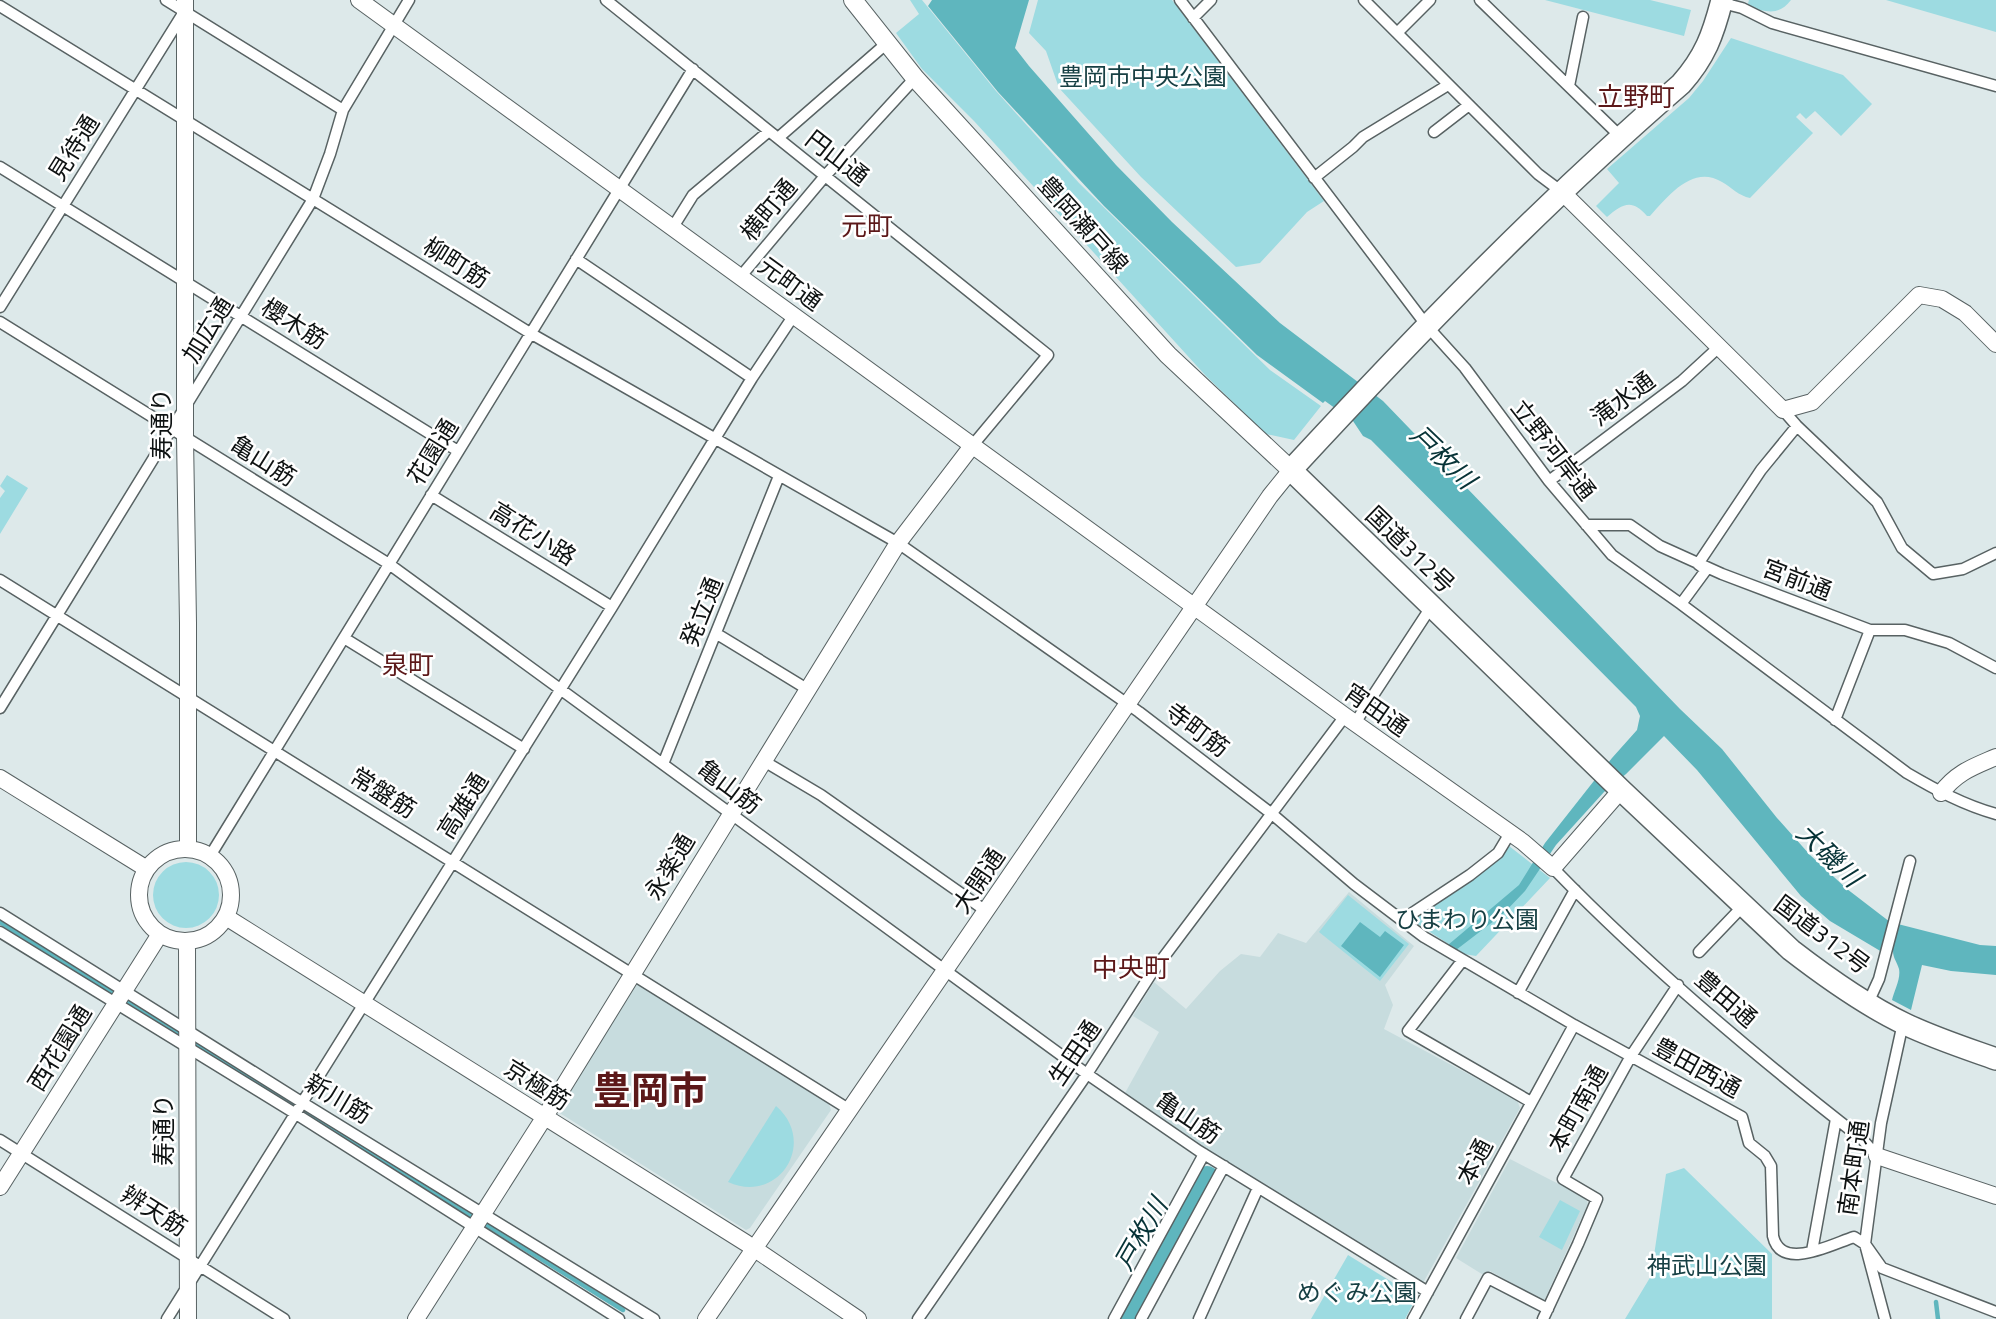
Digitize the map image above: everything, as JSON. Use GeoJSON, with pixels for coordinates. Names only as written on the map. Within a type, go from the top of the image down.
{"type":"FeatureCollection","features":[{"type":"Feature","properties":{"kind":"highway"},"geometry":{"type":"LineString","coordinates":[[1291,470],[1495,256],[1681,84],[1696,67],[1715,28],[1718,1]]}},
{"type":"Feature","properties":{"kind":"highway","name":"国道312号"},"geometry":{"type":"LineString","coordinates":[[1291,470],[1621,790],[1801,958],[1903,1023],[1993,1053]]}},
{"type":"Feature","properties":{"kind":"main road","name":"豊岡瀬戸線"},"geometry":{"type":"LineString","coordinates":[[853,0],[915,78],[1168,355],[1291,470]]}},
{"type":"Feature","properties":{"kind":"street"},"geometry":{"type":"LineString","coordinates":[[166,0],[185,6],[343,110]]}},
{"type":"Feature","properties":{"kind":"street","name":"元町通"},"geometry":{"type":"LineString","coordinates":[[359,0],[1194,606]]}},
{"type":"Feature","properties":{"kind":"street","name":"加広通"},"geometry":{"type":"LineString","coordinates":[[185,406],[313,199],[343,110],[409,0]]}},
{"type":"Feature","properties":{"kind":"street","name":"円山通"},"geometry":{"type":"LineString","coordinates":[[606,0],[1048,355],[972,446]]}},
{"type":"Feature","properties":{"kind":"street","name":"立野河岸通"},"geometry":{"type":"LineString","coordinates":[[1180,0],[1427,326],[1465,368],[1549,481],[1612,555],[1907,773],[1941,793],[1974,808],[1996,814]]}},
{"type":"Feature","properties":{"kind":"street"},"geometry":{"type":"LineString","coordinates":[[1193,18],[1211,0]]}},
{"type":"Feature","properties":{"kind":"street"},"geometry":{"type":"LineString","coordinates":[[1364,0],[1538,174],[1562,192],[1877,502],[1902,548],[1933,574],[1963,569],[1996,553]]}},
{"type":"Feature","properties":{"kind":"street"},"geometry":{"type":"LineString","coordinates":[[1397,33],[1430,0]]}},
{"type":"Feature","properties":{"kind":"street"},"geometry":{"type":"LineString","coordinates":[[1480,0],[1621,137]]}},
{"type":"Feature","properties":{"kind":"street"},"geometry":{"type":"LineString","coordinates":[[1718,1],[1742,8],[1772,23],[1996,86]]}},
{"type":"Feature","properties":{"kind":"street","name":"柳町筋"},"geometry":{"type":"LineString","coordinates":[[0,6],[530,334],[898,543]]}},
{"type":"Feature","properties":{"kind":"street","name":"見待通"},"geometry":{"type":"LineString","coordinates":[[0,307],[185,6]]}},
{"type":"Feature","properties":{"kind":"street","name":"寿通り"},"geometry":{"type":"LineString","coordinates":[[185,6],[185,406],[178,433],[187,695],[188,849]]}},
{"type":"Feature","properties":{"kind":"street"},"geometry":{"type":"LineString","coordinates":[[1569,86],[1583,17]]}},
{"type":"Feature","properties":{"kind":"street"},"geometry":{"type":"LineString","coordinates":[[673,227],[693,195],[887,43]]}},
{"type":"Feature","properties":{"kind":"street","name":"花園通"},"geometry":{"type":"LineString","coordinates":[[210,856],[692,69]]}},
{"type":"Feature","properties":{"kind":"street","name":"横町通"},"geometry":{"type":"LineString","coordinates":[[741,276],[825,176],[915,78]]}},
{"type":"Feature","properties":{"kind":"street"},"geometry":{"type":"LineString","coordinates":[[1314,178],[1363,136],[1448,85]]}},
{"type":"Feature","properties":{"kind":"street"},"geometry":{"type":"LineString","coordinates":[[1434,132],[1469,106]]}},
{"type":"Feature","properties":{"kind":"street","name":"櫻木筋"},"geometry":{"type":"LineString","coordinates":[[0,167],[458,451]]}},
{"type":"Feature","properties":{"kind":"street"},"geometry":{"type":"LineString","coordinates":[[576,259],[751,378]]}},
{"type":"Feature","properties":{"kind":"street"},"geometry":{"type":"LineString","coordinates":[[1783,410],[1812,402],[1920,295],[1942,299],[1965,313],[1996,344]]}},
{"type":"Feature","properties":{"kind":"street","name":"高雄通"},"geometry":{"type":"LineString","coordinates":[[194,1261],[303,1103],[612,607],[751,378],[794,315]]}},
{"type":"Feature","properties":{"kind":"street","name":"亀山筋"},"geometry":{"type":"LineString","coordinates":[[0,322],[389,564],[1087,1074],[1204,1154],[1428,1292]]}},
{"type":"Feature","properties":{"kind":"street","name":"滝水通"},"geometry":{"type":"LineString","coordinates":[[1549,481],[1682,381],[1720,346]]}},
{"type":"Feature","properties":{"kind":"street"},"geometry":{"type":"LineString","coordinates":[[1681,604],[1706,570],[1698,564],[1761,470],[1797,426]]}},
{"type":"Feature","properties":{"kind":"street"},"geometry":{"type":"LineString","coordinates":[[0,708],[56,615],[178,433]]}},
{"type":"Feature","properties":{"kind":"street","name":"永楽通"},"geometry":{"type":"LineString","coordinates":[[416,1319],[898,543],[972,446]]}},
{"type":"Feature","properties":{"kind":"street","name":"大開通"},"geometry":{"type":"LineString","coordinates":[[706,1319],[1194,606],[1291,470]]}},
{"type":"Feature","properties":{"kind":"street","name":"発立通"},"geometry":{"type":"LineString","coordinates":[[663,764],[779,476]]}},
{"type":"Feature","properties":{"kind":"street","name":"高花小路"},"geometry":{"type":"LineString","coordinates":[[431,495],[612,607]]}},
{"type":"Feature","properties":{"kind":"street","name":"宮前通"},"geometry":{"type":"LineString","coordinates":[[1586,525],[1630,525],[1660,546],[1698,564],[1870,630],[1905,630],[1949,643],[1996,668]]}},
{"type":"Feature","properties":{"kind":"street","name":"寺町筋"},"geometry":{"type":"LineString","coordinates":[[898,543],[1127,704],[1272,814],[1354,884],[1462,961]]}},
{"type":"Feature","properties":{"kind":"street","name":"常盤筋"},"geometry":{"type":"LineString","coordinates":[[0,580],[850,1110]]}},
{"type":"Feature","properties":{"kind":"street","name":"宵田通"},"geometry":{"type":"LineString","coordinates":[[1194,606],[1551,865]]}},
{"type":"Feature","properties":{"kind":"street","name":"生田通"},"geometry":{"type":"LineString","coordinates":[[919,1319],[1087,1074],[1151,974],[1272,814],[1350,719],[1431,607]]}},
{"type":"Feature","properties":{"kind":"street"},"geometry":{"type":"LineString","coordinates":[[1835,720],[1870,630]]}},
{"type":"Feature","properties":{"kind":"street"},"geometry":{"type":"LineString","coordinates":[[717,634],[807,690]]}},
{"type":"Feature","properties":{"kind":"street"},"geometry":{"type":"LineString","coordinates":[[344,638],[524,749]]}},
{"type":"Feature","properties":{"kind":"street"},"geometry":{"type":"LineString","coordinates":[[1941,793],[1961,772],[1996,757]]}},
{"type":"Feature","properties":{"kind":"street"},"geometry":{"type":"LineString","coordinates":[[762,761],[821,796],[986,911]]}},
{"type":"Feature","properties":{"kind":"street"},"geometry":{"type":"LineString","coordinates":[[0,778],[147,869]]}},
{"type":"Feature","properties":{"kind":"street"},"geometry":{"type":"LineString","coordinates":[[1551,865],[1621,790]]}},
{"type":"Feature","properties":{"kind":"street"},"geometry":{"type":"LineString","coordinates":[[1402,920],[1498,853],[1510,833]]}},
{"type":"Feature","properties":{"kind":"street"},"geometry":{"type":"LineString","coordinates":[[188,849],[210,856],[223,867],[230,883],[231,900],[226,917],[216,930],[187,942],[160,934],[146,921],[139,904],[140,886],[153,861],[169,851],[188,849]]}},
{"type":"Feature","properties":{"kind":"street"},"geometry":{"type":"LineString","coordinates":[[1868,1003],[1879,979],[1910,861]]}},
{"type":"Feature","properties":{"kind":"street","name":"豊田通"},"geometry":{"type":"LineString","coordinates":[[1551,865],[1678,985],[1760,1057],[1862,1139],[1877,1156]]}},
{"type":"Feature","properties":{"kind":"street"},"geometry":{"type":"LineString","coordinates":[[1518,993],[1575,890]]}},
{"type":"Feature","properties":{"kind":"street"},"geometry":{"type":"LineString","coordinates":[[1699,953],[1743,906]]}},
{"type":"Feature","properties":{"kind":"street","name":"新川筋"},"geometry":{"type":"LineString","coordinates":[[0,913],[187,1048],[296,1114],[654,1319]]}},
{"type":"Feature","properties":{"kind":"street","name":"京極筋"},"geometry":{"type":"LineString","coordinates":[[226,917],[755,1248],[858,1319]]}},
{"type":"Feature","properties":{"kind":"street","name":"新川筋"},"geometry":{"type":"LineString","coordinates":[[0,932],[119,997],[187,1030],[479,1220],[619,1319]]}},
{"type":"Feature","properties":{"kind":"street","name":"西花園通"},"geometry":{"type":"LineString","coordinates":[[0,1187],[160,934]]}},
{"type":"Feature","properties":{"kind":"street","name":"寿通り"},"geometry":{"type":"LineString","coordinates":[[187,942],[187,1048],[194,1261],[188,1286],[188,1319]]}},
{"type":"Feature","properties":{"kind":"street"},"geometry":{"type":"LineString","coordinates":[[1462,961],[1408,1031],[1531,1102]]}},
{"type":"Feature","properties":{"kind":"street","name":"豊田西通"},"geometry":{"type":"LineString","coordinates":[[1462,961],[1742,1116],[1749,1143],[1765,1156],[1771,1166],[1775,1244],[1779,1250],[1796,1256],[1854,1237],[1865,1244]]}},
{"type":"Feature","properties":{"kind":"street","name":"本町南通"},"geometry":{"type":"LineString","coordinates":[[1545,1314],[1597,1199],[1563,1179],[1631,1056],[1678,985]]}},
{"type":"Feature","properties":{"kind":"street","name":"南本町通"},"geometry":{"type":"LineString","coordinates":[[1885,1319],[1865,1244],[1881,1123],[1903,1023]]}},
{"type":"Feature","properties":{"kind":"street","name":"本通"},"geometry":{"type":"LineString","coordinates":[[1413,1319],[1574,1025]]}},
{"type":"Feature","properties":{"kind":"street"},"geometry":{"type":"LineString","coordinates":[[1812,1251],[1836,1119]]}},
{"type":"Feature","properties":{"kind":"street","name":"辨天筋"},"geometry":{"type":"LineString","coordinates":[[0,1140],[284,1319]]}},
{"type":"Feature","properties":{"kind":"street"},"geometry":{"type":"LineString","coordinates":[[1114,1319],[1204,1154]]}},
{"type":"Feature","properties":{"kind":"street"},"geometry":{"type":"LineString","coordinates":[[1877,1156],[1996,1196]]}},
{"type":"Feature","properties":{"kind":"street"},"geometry":{"type":"LineString","coordinates":[[1141,1319],[1224,1166]]}},
{"type":"Feature","properties":{"kind":"street"},"geometry":{"type":"LineString","coordinates":[[1199,1319],[1258,1188]]}},
{"type":"Feature","properties":{"kind":"street"},"geometry":{"type":"LineString","coordinates":[[1865,1244],[1882,1268],[1996,1312]]}},
{"type":"Feature","properties":{"kind":"street"},"geometry":{"type":"LineString","coordinates":[[1466,1319],[1488,1278],[1545,1314]]}},
{"type":"Feature","properties":{"kind":"street"},"geometry":{"type":"LineString","coordinates":[[167,1319],[188,1286]]}},
{"type":"Feature","properties":{"kind":"shaded area"},"geometry":{"type":"Polygon","coordinates":[[[932,0],[1029,0],[1015,48],[1116,165],[1172,222],[1280,323],[1383,401],[1680,709],[1722,749],[1810,855],[1847,889],[1890,922],[1980,945],[1996,946],[1996,975],[1922,965],[1911,1010],[1892,1000],[1899,973],[1893,951],[1882,952],[1830,921],[1801,896],[1697,770],[1664,736],[1604,792],[1556,845],[1525,891],[1503,914],[1456,950],[1448,945],[1519,885],[1545,843],[1637,730],[1640,716],[1636,707],[1371,440],[1363,436],[1353,421],[1325,401],[1323,403],[1257,355],[1104,206],[998,92],[928,6],[932,0]]]}},
{"type":"Feature","properties":{"kind":"shaded area"},"geometry":{"type":"Polygon","coordinates":[[[1349,892],[1414,946],[1385,985],[1393,1005],[1384,1029],[1517,1100],[1520,1108],[1423,1283],[1207,1151],[1125,1093],[1159,1032],[1133,1016],[1154,982],[1186,1009],[1220,971],[1241,954],[1260,957],[1278,933],[1306,943],[1349,892]]]}},
{"type":"Feature","properties":{"kind":"shaded area"},"geometry":{"type":"Polygon","coordinates":[[[1360,922],[1380,937],[1385,931],[1404,945],[1380,977],[1341,946],[1360,922]]]}},
{"type":"Feature","properties":{"kind":"shaded area"},"geometry":{"type":"Polygon","coordinates":[[[635,982],[829,1104],[831,1110],[750,1228],[746,1230],[555,1110],[635,982]]]}},
{"type":"Feature","properties":{"kind":"shaded area"},"geometry":{"type":"Polygon","coordinates":[[[1510,1159],[1586,1198],[1588,1204],[1544,1301],[1490,1271],[1485,1276],[1456,1258],[1510,1159]]]}},
{"type":"Feature","properties":{"kind":"green space","name":"豊岡市中央公園"},"geometry":{"type":"Polygon","coordinates":[[[910,0],[922,0],[996,91],[1079,183],[1270,370],[1321,406],[1294,440],[1266,434],[1206,376],[974,121],[922,69],[896,33],[919,14],[910,0]]]}},
{"type":"Feature","properties":{"kind":"green space","name":"豊岡市中央公園"},"geometry":{"type":"Polygon","coordinates":[[[1038,0],[1172,0],[1324,201],[1307,212],[1260,263],[1236,267],[1141,177],[1059,88],[1046,51],[1029,33],[1038,0]]]}},
{"type":"Feature","properties":{"kind":"green space"},"geometry":{"type":"Polygon","coordinates":[[[1545,0],[1650,0],[1691,10],[1684,36],[1545,0]]]}},
{"type":"Feature","properties":{"kind":"green space"},"geometry":{"type":"Polygon","coordinates":[[[1749,0],[1791,0],[1781,9],[1771,11],[1747,7],[1749,0]]]}},
{"type":"Feature","properties":{"kind":"green space"},"geometry":{"type":"Polygon","coordinates":[[[1886,0],[1996,0],[1996,32],[1886,0]]]}},
{"type":"Feature","properties":{"kind":"green space"},"geometry":{"type":"Polygon","coordinates":[[[1731,38],[1843,75],[1872,104],[1841,136],[1815,111],[1806,119],[1800,113],[1796,117],[1813,133],[1750,198],[1711,177],[1701,177],[1682,185],[1650,216],[1637,207],[1627,205],[1607,217],[1596,206],[1619,183],[1607,169],[1689,98],[1731,38]]]}},
{"type":"Feature","properties":{"kind":"green space"},"geometry":{"type":"Polygon","coordinates":[[[7,475],[28,488],[0,534],[0,498],[5,491],[0,486],[7,475]]]}},
{"type":"Feature","properties":{"kind":"green space","name":"ひまわり公園"},"geometry":{"type":"Polygon","coordinates":[[[1509,846],[1550,878],[1476,956],[1464,954],[1416,923],[1415,919],[1479,874],[1509,846]]]}},
{"type":"Feature","properties":{"kind":"green space"},"geometry":{"type":"Polygon","coordinates":[[[186,862],[199,865],[209,872],[216,882],[219,895],[216,908],[209,918],[199,925],[186,928],[173,925],[163,918],[156,908],[153,895],[156,882],[163,872],[173,865],[186,862]]]}},
{"type":"Feature","properties":{"kind":"green space"},"geometry":{"type":"Polygon","coordinates":[[[1348,895],[1409,944],[1380,981],[1319,932],[1348,895]]]}},
{"type":"Feature","properties":{"kind":"green space"},"geometry":{"type":"Polygon","coordinates":[[[776,1106],[788,1121],[793,1136],[793,1152],[787,1166],[777,1178],[763,1185],[746,1187],[728,1182],[776,1106]]]}},
{"type":"Feature","properties":{"kind":"green space","name":"神武山公園"},"geometry":{"type":"Polygon","coordinates":[[[1684,1168],[1772,1254],[1772,1319],[1625,1319],[1651,1276],[1666,1174],[1684,1168]]]}},
{"type":"Feature","properties":{"kind":"green space"},"geometry":{"type":"Polygon","coordinates":[[[1560,1200],[1580,1211],[1562,1250],[1539,1237],[1560,1200]]]}},
{"type":"Feature","properties":{"kind":"green space","name":"めぐみ公園"},"geometry":{"type":"Polygon","coordinates":[[[1348,1255],[1413,1295],[1414,1302],[1405,1319],[1311,1319],[1348,1255]]]}},
{"type":"Feature","properties":{"kind":"waterway"},"geometry":{"type":"LineString","coordinates":[[0,922],[117,995]]}},
{"type":"Feature","properties":{"kind":"waterway"},"geometry":{"type":"LineString","coordinates":[[125,999],[183,1035]]}},
{"type":"Feature","properties":{"kind":"waterway"},"geometry":{"type":"LineString","coordinates":[[190,1040],[623,1310]]}},
{"type":"Feature","properties":{"kind":"waterway","name":"戸枚川"},"geometry":{"type":"LineString","coordinates":[[1127,1319],[1194,1196],[1207,1178]]}},
{"type":"Feature","properties":{"kind":"waterway"},"geometry":{"type":"LineString","coordinates":[[1936,1302],[1938,1319]]}},
{"type":"Feature","properties":{"kind":"district","name":"立野町"},"geometry":{"type":"Point","coordinates":[1636,97]}},
{"type":"Feature","properties":{"kind":"district","name":"元町"},"geometry":{"type":"Point","coordinates":[867,226]}},
{"type":"Feature","properties":{"kind":"district","name":"泉町"},"geometry":{"type":"Point","coordinates":[408,665]}},
{"type":"Feature","properties":{"kind":"district","name":"中央町"},"geometry":{"type":"Point","coordinates":[1131,968]}},
{"type":"Feature","properties":{"kind":"district","name":"豊岡市"},"geometry":{"type":"Point","coordinates":[650,1091]}},
{"type":"Feature","properties":{"kind":"water label","name":"大磯川"},"geometry":{"type":"Point","coordinates":[1829,855]}}]}
